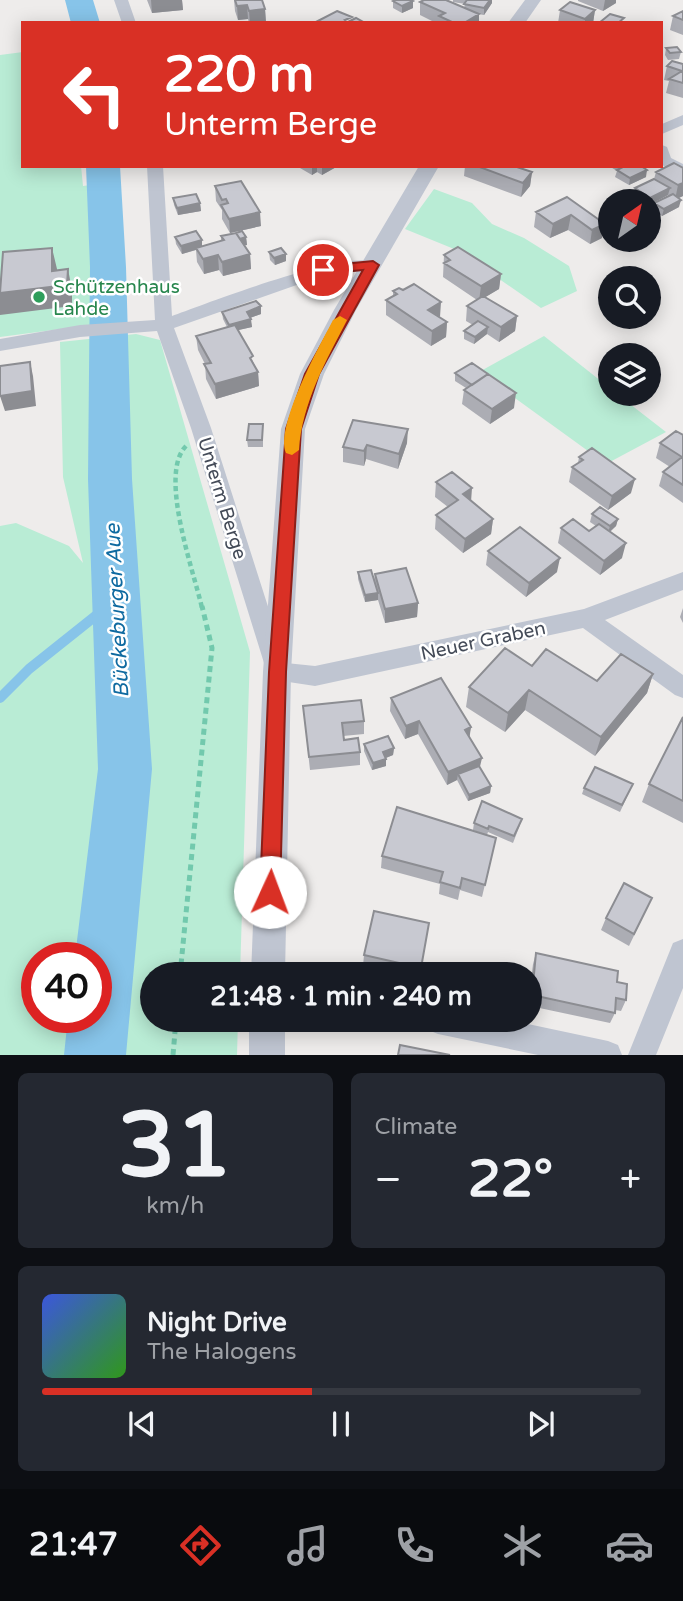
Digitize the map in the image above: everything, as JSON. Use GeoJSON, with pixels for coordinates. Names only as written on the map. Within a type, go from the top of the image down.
{"type":"FeatureCollection","features":[{"type":"Feature","properties":{"kind":"street"},"geometry":{"type":"LineString","coordinates":[[121,0],[128,21]]}},
{"type":"Feature","properties":{"kind":"street"},"geometry":{"type":"LineString","coordinates":[[517,21],[533,0]]}},
{"type":"Feature","properties":{"kind":"street"},"geometry":{"type":"LineString","coordinates":[[663,129],[683,119]]}},
{"type":"Feature","properties":{"kind":"street"},"geometry":{"type":"LineString","coordinates":[[663,155],[664,160],[683,170]]}},
{"type":"Feature","properties":{"kind":"street","name":"Unterm Berge"},"geometry":{"type":"LineString","coordinates":[[155,168],[164,325],[201,428],[277,672]]}},
{"type":"Feature","properties":{"kind":"street"},"geometry":{"type":"LineString","coordinates":[[268,962],[277,672],[293,429],[312,374],[428,168]]}},
{"type":"Feature","properties":{"kind":"street"},"geometry":{"type":"LineString","coordinates":[[0,345],[80,331],[164,325],[323,270],[373,265]]}},
{"type":"Feature","properties":{"kind":"street","name":"Neuer Graben"},"geometry":{"type":"LineString","coordinates":[[277,672],[315,676],[586,618],[683,581]]}},
{"type":"Feature","properties":{"kind":"street"},"geometry":{"type":"LineString","coordinates":[[586,618],[683,688]]}},
{"type":"Feature","properties":{"kind":"street"},"geometry":{"type":"LineString","coordinates":[[642,1055],[683,953]]}},
{"type":"Feature","properties":{"kind":"street"},"geometry":{"type":"LineString","coordinates":[[267,1032],[267,1055]]}},
{"type":"Feature","properties":{"kind":"street"},"geometry":{"type":"LineString","coordinates":[[496,1032],[608,1055]]}},
{"type":"Feature","properties":{"kind":"path"},"geometry":{"type":"LineString","coordinates":[[181,962],[212,648],[174,491],[179,453],[201,428]]}},
{"type":"Feature","properties":{"kind":"path"},"geometry":{"type":"LineString","coordinates":[[173,1055],[175,1032]]}},
{"type":"Feature","properties":{"kind":"green space"},"geometry":{"type":"Polygon","coordinates":[[[21,52],[21,168],[81,168],[83,186],[104,183],[106,323],[0,337],[0,55],[21,52]]]}},
{"type":"Feature","properties":{"kind":"green space"},"geometry":{"type":"Polygon","coordinates":[[[434,189],[472,203],[492,224],[524,238],[569,266],[577,291],[541,308],[459,251],[405,229],[434,189]]]}},
{"type":"Feature","properties":{"kind":"green space"},"geometry":{"type":"Polygon","coordinates":[[[136,334],[160,340],[250,652],[240,962],[140,962],[140,1032],[238,1032],[237,1055],[0,1055],[0,526],[16,523],[69,546],[83,563],[63,477],[60,342],[136,334]]]}},
{"type":"Feature","properties":{"kind":"green space"},"geometry":{"type":"Polygon","coordinates":[[[544,336],[598,379],[598,406],[632,406],[666,432],[606,464],[479,372],[544,336]]]}},
{"type":"Feature","properties":{"kind":"building"},"geometry":{"type":"Polygon","coordinates":[[[235,0],[262,0],[265,9],[249,11],[247,5],[237,6],[235,0]]]}},
{"type":"Feature","properties":{"kind":"building"},"geometry":{"type":"Polygon","coordinates":[[[446,0],[479,14],[467,21],[450,21],[439,16],[445,13],[420,2],[446,0]]]}},
{"type":"Feature","properties":{"kind":"building"},"geometry":{"type":"Polygon","coordinates":[[[467,0],[490,0],[484,8],[464,4],[467,0]]]}},
{"type":"Feature","properties":{"kind":"building"},"geometry":{"type":"Polygon","coordinates":[[[393,1],[413,1],[402,6],[393,1]]]}},
{"type":"Feature","properties":{"kind":"building"},"geometry":{"type":"Polygon","coordinates":[[[570,2],[595,10],[585,19],[560,10],[570,2]]]}},
{"type":"Feature","properties":{"kind":"building"},"geometry":{"type":"Polygon","coordinates":[[[337,11],[352,17],[346,21],[318,21],[337,11]]]}},
{"type":"Feature","properties":{"kind":"building"},"geometry":{"type":"Polygon","coordinates":[[[683,11],[683,20],[673,16],[683,11]]]}},
{"type":"Feature","properties":{"kind":"building"},"geometry":{"type":"Polygon","coordinates":[[[610,14],[624,18],[620,21],[601,21],[610,14]]]}},
{"type":"Feature","properties":{"kind":"building"},"geometry":{"type":"Polygon","coordinates":[[[677,47],[681,52],[670,53],[666,48],[677,47]]]}},
{"type":"Feature","properties":{"kind":"building"},"geometry":{"type":"Polygon","coordinates":[[[672,61],[683,64],[683,83],[669,79],[682,71],[667,66],[672,61]]]}},
{"type":"Feature","properties":{"kind":"building"},"geometry":{"type":"Polygon","coordinates":[[[674,163],[683,168],[683,183],[678,185],[656,172],[674,163]]]}},
{"type":"Feature","properties":{"kind":"building"},"geometry":{"type":"Polygon","coordinates":[[[482,168],[520,168],[532,172],[523,183],[482,168]]]}},
{"type":"Feature","properties":{"kind":"building"},"geometry":{"type":"Polygon","coordinates":[[[644,168],[647,170],[630,178],[617,170],[644,168]]]}},
{"type":"Feature","properties":{"kind":"building"},"geometry":{"type":"Polygon","coordinates":[[[654,179],[670,188],[662,192],[662,189],[635,188],[654,179]]]}},
{"type":"Feature","properties":{"kind":"building"},"geometry":{"type":"Polygon","coordinates":[[[241,181],[260,212],[229,219],[221,205],[228,203],[226,199],[222,200],[215,186],[241,181]]]}},
{"type":"Feature","properties":{"kind":"building"},"geometry":{"type":"Polygon","coordinates":[[[196,194],[200,203],[177,208],[173,198],[196,194]]]}},
{"type":"Feature","properties":{"kind":"building"},"geometry":{"type":"Polygon","coordinates":[[[673,194],[681,200],[664,209],[662,199],[673,194]]]}},
{"type":"Feature","properties":{"kind":"building"},"geometry":{"type":"Polygon","coordinates":[[[567,197],[598,219],[598,227],[592,230],[571,215],[553,224],[536,212],[567,197]]]}},
{"type":"Feature","properties":{"kind":"building"},"geometry":{"type":"Polygon","coordinates":[[[196,231],[202,240],[181,246],[175,237],[196,231]]]}},
{"type":"Feature","properties":{"kind":"building"},"geometry":{"type":"Polygon","coordinates":[[[242,231],[246,237],[240,239],[236,233],[242,231]]]}},
{"type":"Feature","properties":{"kind":"building"},"geometry":{"type":"Polygon","coordinates":[[[236,233],[250,254],[222,262],[218,255],[203,259],[196,248],[224,240],[221,236],[236,233]]]}},
{"type":"Feature","properties":{"kind":"building"},"geometry":{"type":"Polygon","coordinates":[[[458,247],[501,274],[481,286],[444,263],[450,260],[444,255],[458,247]]]}},
{"type":"Feature","properties":{"kind":"building"},"geometry":{"type":"Polygon","coordinates":[[[52,248],[52,271],[68,269],[67,285],[0,293],[3,252],[52,248]]]}},
{"type":"Feature","properties":{"kind":"building"},"geometry":{"type":"Polygon","coordinates":[[[281,248],[286,254],[274,258],[269,252],[281,248]]]}},
{"type":"Feature","properties":{"kind":"building"},"geometry":{"type":"Polygon","coordinates":[[[414,284],[441,302],[428,310],[447,322],[432,331],[386,300],[397,294],[393,291],[399,288],[403,290],[414,284]]]}},
{"type":"Feature","properties":{"kind":"building"},"geometry":{"type":"Polygon","coordinates":[[[483,296],[517,316],[501,327],[467,306],[483,296]]]}},
{"type":"Feature","properties":{"kind":"building"},"geometry":{"type":"Polygon","coordinates":[[[256,301],[261,306],[247,312],[251,319],[229,325],[222,312],[256,301]]]}},
{"type":"Feature","properties":{"kind":"building"},"geometry":{"type":"Polygon","coordinates":[[[478,321],[488,327],[475,337],[464,331],[478,321]]]}},
{"type":"Feature","properties":{"kind":"building"},"geometry":{"type":"Polygon","coordinates":[[[235,325],[253,356],[250,358],[258,372],[215,384],[204,364],[211,363],[196,336],[235,325]]]}},
{"type":"Feature","properties":{"kind":"building"},"geometry":{"type":"Polygon","coordinates":[[[30,362],[32,391],[0,396],[0,366],[30,362]]]}},
{"type":"Feature","properties":{"kind":"building"},"geometry":{"type":"Polygon","coordinates":[[[472,363],[488,374],[472,385],[455,373],[472,363]]]}},
{"type":"Feature","properties":{"kind":"building"},"geometry":{"type":"Polygon","coordinates":[[[488,374],[516,393],[492,409],[464,390],[488,374]]]}},
{"type":"Feature","properties":{"kind":"building"},"geometry":{"type":"Polygon","coordinates":[[[353,420],[408,429],[399,454],[367,445],[364,451],[343,447],[353,420]]]}},
{"type":"Feature","properties":{"kind":"building"},"geometry":{"type":"Polygon","coordinates":[[[249,424],[263,424],[262,440],[247,440],[249,424]]]}},
{"type":"Feature","properties":{"kind":"building"},"geometry":{"type":"Polygon","coordinates":[[[676,431],[683,435],[683,485],[663,472],[682,457],[660,443],[676,431]]]}},
{"type":"Feature","properties":{"kind":"building"},"geometry":{"type":"Polygon","coordinates":[[[592,448],[635,479],[612,496],[572,467],[583,460],[579,457],[592,448]]]}},
{"type":"Feature","properties":{"kind":"building"},"geometry":{"type":"Polygon","coordinates":[[[452,472],[472,488],[463,494],[493,519],[465,539],[436,515],[458,500],[436,482],[452,472]]]}},
{"type":"Feature","properties":{"kind":"building"},"geometry":{"type":"Polygon","coordinates":[[[600,507],[618,519],[610,526],[592,514],[600,507]]]}},
{"type":"Feature","properties":{"kind":"building"},"geometry":{"type":"Polygon","coordinates":[[[573,519],[589,531],[599,524],[626,543],[604,561],[561,528],[573,519]]]}},
{"type":"Feature","properties":{"kind":"building"},"geometry":{"type":"Polygon","coordinates":[[[520,527],[560,558],[529,583],[488,551],[520,527]]]}},
{"type":"Feature","properties":{"kind":"building"},"geometry":{"type":"Polygon","coordinates":[[[406,568],[418,603],[385,609],[375,574],[406,568]]]}},
{"type":"Feature","properties":{"kind":"building"},"geometry":{"type":"Polygon","coordinates":[[[371,570],[378,593],[365,595],[358,572],[371,570]]]}},
{"type":"Feature","properties":{"kind":"building"},"geometry":{"type":"Polygon","coordinates":[[[505,648],[532,666],[546,649],[597,681],[621,654],[653,674],[601,737],[529,690],[508,713],[469,687],[505,648]]]}},
{"type":"Feature","properties":{"kind":"building"},"geometry":{"type":"Polygon","coordinates":[[[441,678],[471,727],[465,730],[482,758],[448,772],[419,721],[406,726],[391,698],[441,678]]]}},
{"type":"Feature","properties":{"kind":"building"},"geometry":{"type":"Polygon","coordinates":[[[361,700],[364,721],[342,723],[344,740],[358,738],[360,752],[309,757],[303,706],[361,700]]]}},
{"type":"Feature","properties":{"kind":"building"},"geometry":{"type":"Polygon","coordinates":[[[683,717],[683,801],[649,784],[683,717]]]}},
{"type":"Feature","properties":{"kind":"building"},"geometry":{"type":"Polygon","coordinates":[[[388,736],[394,748],[383,752],[386,759],[373,763],[364,744],[388,736]]]}},
{"type":"Feature","properties":{"kind":"building"},"geometry":{"type":"Polygon","coordinates":[[[479,766],[491,786],[469,795],[458,774],[479,766]]]}},
{"type":"Feature","properties":{"kind":"building"},"geometry":{"type":"Polygon","coordinates":[[[595,767],[633,784],[622,805],[584,788],[595,767]]]}},
{"type":"Feature","properties":{"kind":"building"},"geometry":{"type":"Polygon","coordinates":[[[482,801],[522,819],[514,836],[474,823],[482,801]]]}},
{"type":"Feature","properties":{"kind":"building"},"geometry":{"type":"Polygon","coordinates":[[[397,807],[496,838],[485,885],[462,878],[460,888],[440,882],[443,872],[382,856],[397,807]]]}},
{"type":"Feature","properties":{"kind":"building"},"geometry":{"type":"Polygon","coordinates":[[[624,883],[652,898],[634,934],[606,918],[624,883]]]}},
{"type":"Feature","properties":{"kind":"building"},"geometry":{"type":"Polygon","coordinates":[[[374,911],[429,923],[422,962],[395,962],[364,955],[374,911]]]}},
{"type":"Feature","properties":{"kind":"building"},"geometry":{"type":"Polygon","coordinates":[[[536,953],[618,971],[617,982],[627,984],[626,1000],[616,998],[615,1013],[542,997],[542,962],[535,962],[536,953]]]}},
{"type":"Feature","properties":{"kind":"building"},"geometry":{"type":"Polygon","coordinates":[[[400,1045],[450,1055],[398,1055],[400,1045]]]}},
{"type":"Feature","properties":{"kind":"waterway","name":"Bückeburger Aue"},"geometry":{"type":"LineString","coordinates":[[79,0],[85,21]]}},
{"type":"Feature","properties":{"kind":"waterway","name":"Bückeburger Aue"},"geometry":{"type":"LineString","coordinates":[[95,1055],[125,769],[110,479],[108,267],[103,168]]}},
{"type":"Feature","properties":{"kind":"waterway"},"geometry":{"type":"LineString","coordinates":[[106,608],[116,600]]}},
{"type":"Feature","properties":{"kind":"waterway"},"geometry":{"type":"LineString","coordinates":[[0,698],[29,669],[108,606]]}},
{"type":"Feature","properties":{"kind":"slow traffic"},"geometry":{"type":"LineString","coordinates":[[292,450],[293,429],[312,374],[340,320]]}},
{"type":"Feature","properties":{"kind":"place","name":"Schützenhaus Lahde"},"geometry":{"type":"Point","coordinates":[39,297]}},
{"type":"Feature","properties":{"kind":"route"},"geometry":{"type":"LineString","coordinates":[[270,892],[277,672],[293,429],[312,374],[345,310],[373,265],[323,270]]}}]}
